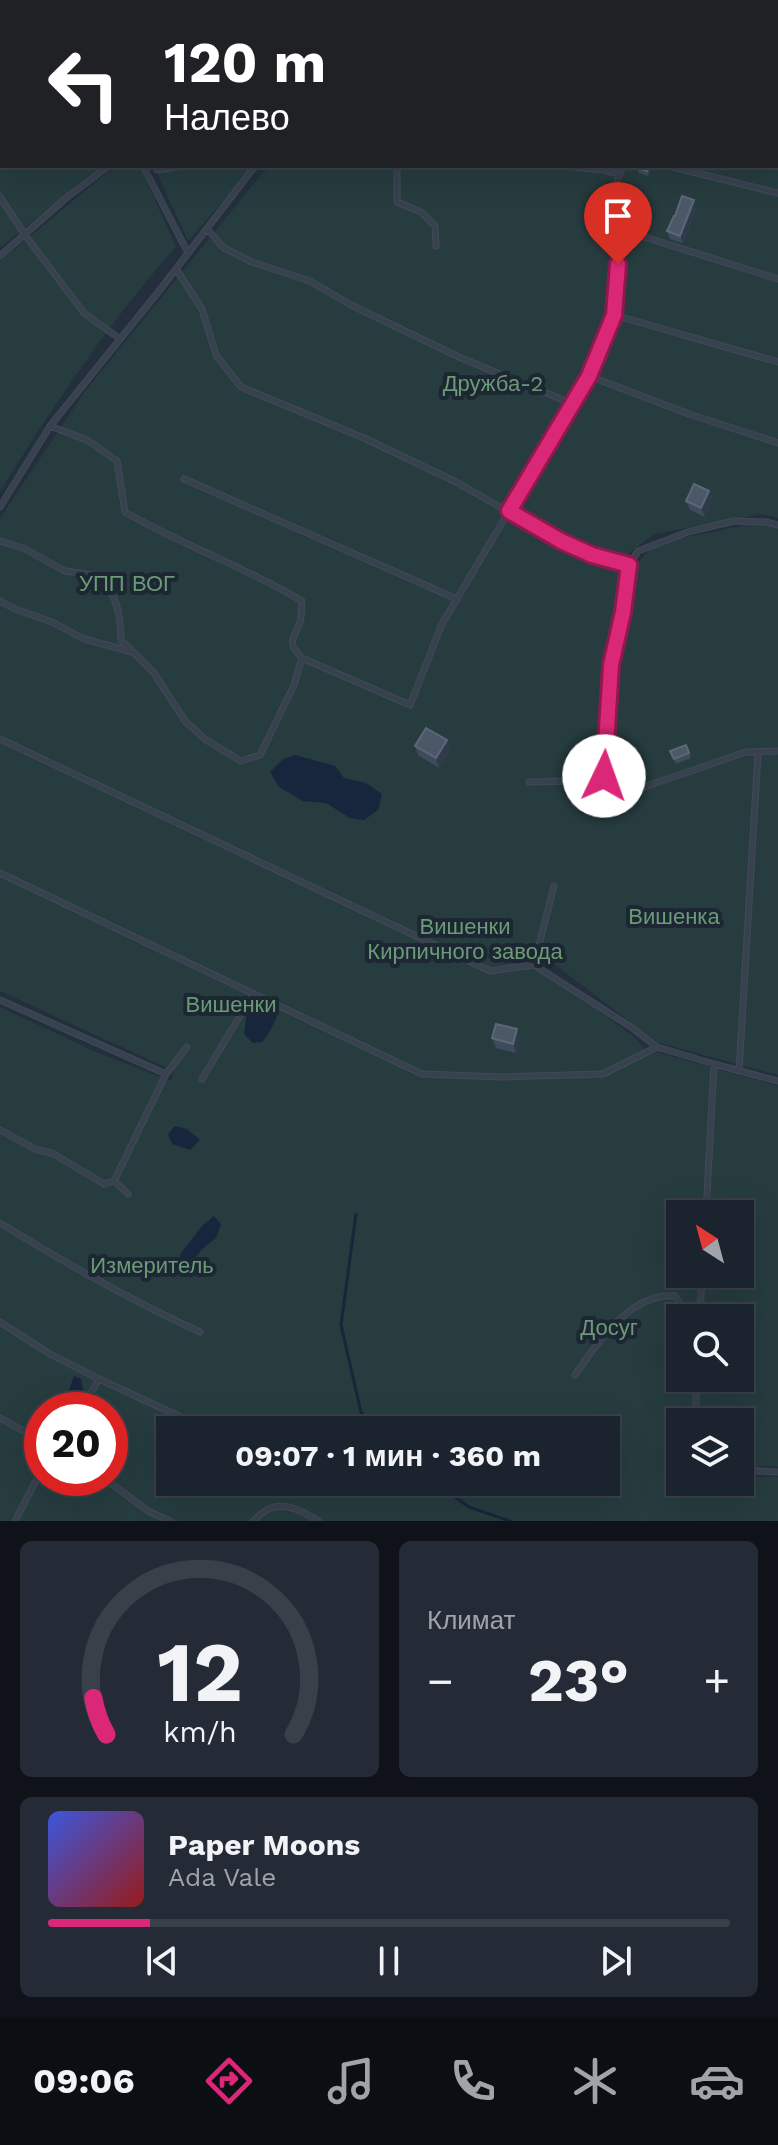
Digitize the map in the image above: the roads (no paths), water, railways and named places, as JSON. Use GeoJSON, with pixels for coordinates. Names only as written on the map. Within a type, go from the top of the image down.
{"type":"FeatureCollection","features":[{"type":"Feature","properties":{"kind":"lane"},"geometry":{"type":"LineString","coordinates":[[0,256],[66,198],[106,168]]}},
{"type":"Feature","properties":{"kind":"lane"},"geometry":{"type":"LineString","coordinates":[[144,168],[188,253]]}},
{"type":"Feature","properties":{"kind":"lane"},"geometry":{"type":"LineString","coordinates":[[0,507],[50,426],[253,168]]}},
{"type":"Feature","properties":{"kind":"lane"},"geometry":{"type":"LineString","coordinates":[[397,168],[397,202],[421,212],[435,226],[436,246]]}},
{"type":"Feature","properties":{"kind":"lane"},"geometry":{"type":"LineString","coordinates":[[584,168],[620,174]]}},
{"type":"Feature","properties":{"kind":"lane"},"geometry":{"type":"LineString","coordinates":[[50,426],[87,440],[117,461],[125,512],[302,601],[301,620],[291,637],[292,646],[302,658],[410,705],[442,624],[589,376],[614,315],[619,229],[617,181],[622,168]]}},
{"type":"Feature","properties":{"kind":"lane"},"geometry":{"type":"LineString","coordinates":[[677,168],[778,193]]}},
{"type":"Feature","properties":{"kind":"lane"},"geometry":{"type":"LineString","coordinates":[[0,197],[84,313],[120,339]]}},
{"type":"Feature","properties":{"kind":"lane"},"geometry":{"type":"LineString","coordinates":[[207,229],[224,248],[252,262],[310,281],[351,305],[461,358],[573,404]]}},
{"type":"Feature","properties":{"kind":"lane"},"geometry":{"type":"LineString","coordinates":[[619,229],[778,279]]}},
{"type":"Feature","properties":{"kind":"lane"},"geometry":{"type":"LineString","coordinates":[[176,269],[202,309],[216,355],[241,387],[364,438],[509,511],[561,541],[592,555],[629,565]]}},
{"type":"Feature","properties":{"kind":"lane"},"geometry":{"type":"LineString","coordinates":[[614,315],[778,362]]}},
{"type":"Feature","properties":{"kind":"lane"},"geometry":{"type":"LineString","coordinates":[[589,376],[689,414],[778,443]]}},
{"type":"Feature","properties":{"kind":"lane"},"geometry":{"type":"LineString","coordinates":[[184,479],[457,599]]}},
{"type":"Feature","properties":{"kind":"lane"},"geometry":{"type":"LineString","coordinates":[[604,776],[611,665],[623,612],[629,565],[638,551],[688,532],[734,521],[778,525]]}},
{"type":"Feature","properties":{"kind":"lane"},"geometry":{"type":"LineString","coordinates":[[0,541],[23,548],[65,571],[100,576],[109,587],[120,612],[121,640],[154,673],[185,721],[206,740],[241,761],[260,755],[294,685],[302,658]]}},
{"type":"Feature","properties":{"kind":"lane"},"geometry":{"type":"LineString","coordinates":[[0,601],[84,639],[133,652]]}},
{"type":"Feature","properties":{"kind":"lane"},"geometry":{"type":"LineString","coordinates":[[0,739],[490,971],[534,965],[657,1047],[778,1081]]}},
{"type":"Feature","properties":{"kind":"lane"},"geometry":{"type":"LineString","coordinates":[[529,782],[576,781],[604,776],[615,785],[644,787],[746,752],[778,751]]}},
{"type":"Feature","properties":{"kind":"lane"},"geometry":{"type":"LineString","coordinates":[[739,1071],[758,752]]}},
{"type":"Feature","properties":{"kind":"lane"},"geometry":{"type":"LineString","coordinates":[[0,873],[422,1074],[501,1077],[603,1074],[657,1047]]}},
{"type":"Feature","properties":{"kind":"lane"},"geometry":{"type":"LineString","coordinates":[[534,965],[554,886]]}},
{"type":"Feature","properties":{"kind":"lane"},"geometry":{"type":"LineString","coordinates":[[202,1079],[253,994]]}},
{"type":"Feature","properties":{"kind":"lane"},"geometry":{"type":"LineString","coordinates":[[0,1000],[166,1074]]}},
{"type":"Feature","properties":{"kind":"lane"},"geometry":{"type":"LineString","coordinates":[[0,1130],[37,1150],[52,1153],[104,1184],[114,1181],[166,1074],[187,1047]]}},
{"type":"Feature","properties":{"kind":"lane"},"geometry":{"type":"LineString","coordinates":[[707,1200],[714,1064]]}},
{"type":"Feature","properties":{"kind":"lane"},"geometry":{"type":"LineString","coordinates":[[114,1181],[128,1194]]}},
{"type":"Feature","properties":{"kind":"lane"},"geometry":{"type":"LineString","coordinates":[[0,1223],[75,1268],[200,1332]]}},
{"type":"Feature","properties":{"kind":"lane"},"geometry":{"type":"LineString","coordinates":[[575,1375],[603,1335],[638,1305],[662,1295],[675,1296],[680,1304]]}},
{"type":"Feature","properties":{"kind":"lane"},"geometry":{"type":"LineString","coordinates":[[0,1322],[50,1354],[179,1416]]}},
{"type":"Feature","properties":{"kind":"lane"},"geometry":{"type":"LineString","coordinates":[[91,1392],[99,1379]]}},
{"type":"Feature","properties":{"kind":"lane"},"geometry":{"type":"LineString","coordinates":[[0,1418],[24,1431]]}},
{"type":"Feature","properties":{"kind":"lane"},"geometry":{"type":"LineString","coordinates":[[754,1471],[778,1472]]}},
{"type":"Feature","properties":{"kind":"lane"},"geometry":{"type":"LineString","coordinates":[[15,1521],[28,1496]]}},
{"type":"Feature","properties":{"kind":"lane"},"geometry":{"type":"LineString","coordinates":[[128,1496],[148,1511],[170,1521]]}},
{"type":"Feature","properties":{"kind":"lane"},"geometry":{"type":"LineString","coordinates":[[253,1521],[270,1508],[285,1506],[318,1521]]}},
{"type":"Feature","properties":{"kind":"water"},"geometry":{"type":"Polygon","coordinates":[[[295,755],[335,766],[344,778],[366,783],[382,794],[378,810],[364,820],[350,818],[326,803],[303,801],[279,787],[270,772],[283,759],[295,755]]]}},
{"type":"Feature","properties":{"kind":"water"},"geometry":{"type":"Polygon","coordinates":[[[254,1007],[267,1008],[277,1017],[262,1042],[253,1043],[244,1034],[247,1013],[254,1007]]]}},
{"type":"Feature","properties":{"kind":"water"},"geometry":{"type":"Polygon","coordinates":[[[175,1126],[187,1129],[200,1140],[190,1150],[172,1144],[168,1134],[175,1126]]]}},
{"type":"Feature","properties":{"kind":"water"},"geometry":{"type":"Polygon","coordinates":[[[214,1216],[221,1224],[216,1238],[202,1249],[188,1267],[179,1267],[181,1253],[214,1216]]]}},
{"type":"Feature","properties":{"kind":"water"},"geometry":{"type":"Polygon","coordinates":[[[74,1376],[81,1379],[82,1392],[69,1390],[74,1376]]]}},
{"type":"Feature","properties":{"kind":"waterway"},"geometry":{"type":"LineString","coordinates":[[356,1214],[341,1325],[361,1412],[365,1416]]}},
{"type":"Feature","properties":{"kind":"waterway"},"geometry":{"type":"LineString","coordinates":[[454,1496],[469,1507],[510,1521]]}},
{"type":"Feature","properties":{"kind":"park label","name":"Дружба-2"},"geometry":{"type":"Point","coordinates":[493,383]}},
{"type":"Feature","properties":{"kind":"park label","name":"УПП ВОГ"},"geometry":{"type":"Point","coordinates":[127,583]}},
{"type":"Feature","properties":{"kind":"park label","name":"Вишенка"},"geometry":{"type":"Point","coordinates":[674,916]}},
{"type":"Feature","properties":{"kind":"park label","name":"Вишенки Кирпичного завода"},"geometry":{"type":"Point","coordinates":[465,938]}},
{"type":"Feature","properties":{"kind":"park label","name":"Вишенки"},"geometry":{"type":"Point","coordinates":[231,1004]}},
{"type":"Feature","properties":{"kind":"park label","name":"Измеритель"},"geometry":{"type":"Point","coordinates":[152,1265]}},
{"type":"Feature","properties":{"kind":"park label","name":"Досуг"},"geometry":{"type":"Point","coordinates":[609,1327]}}]}
